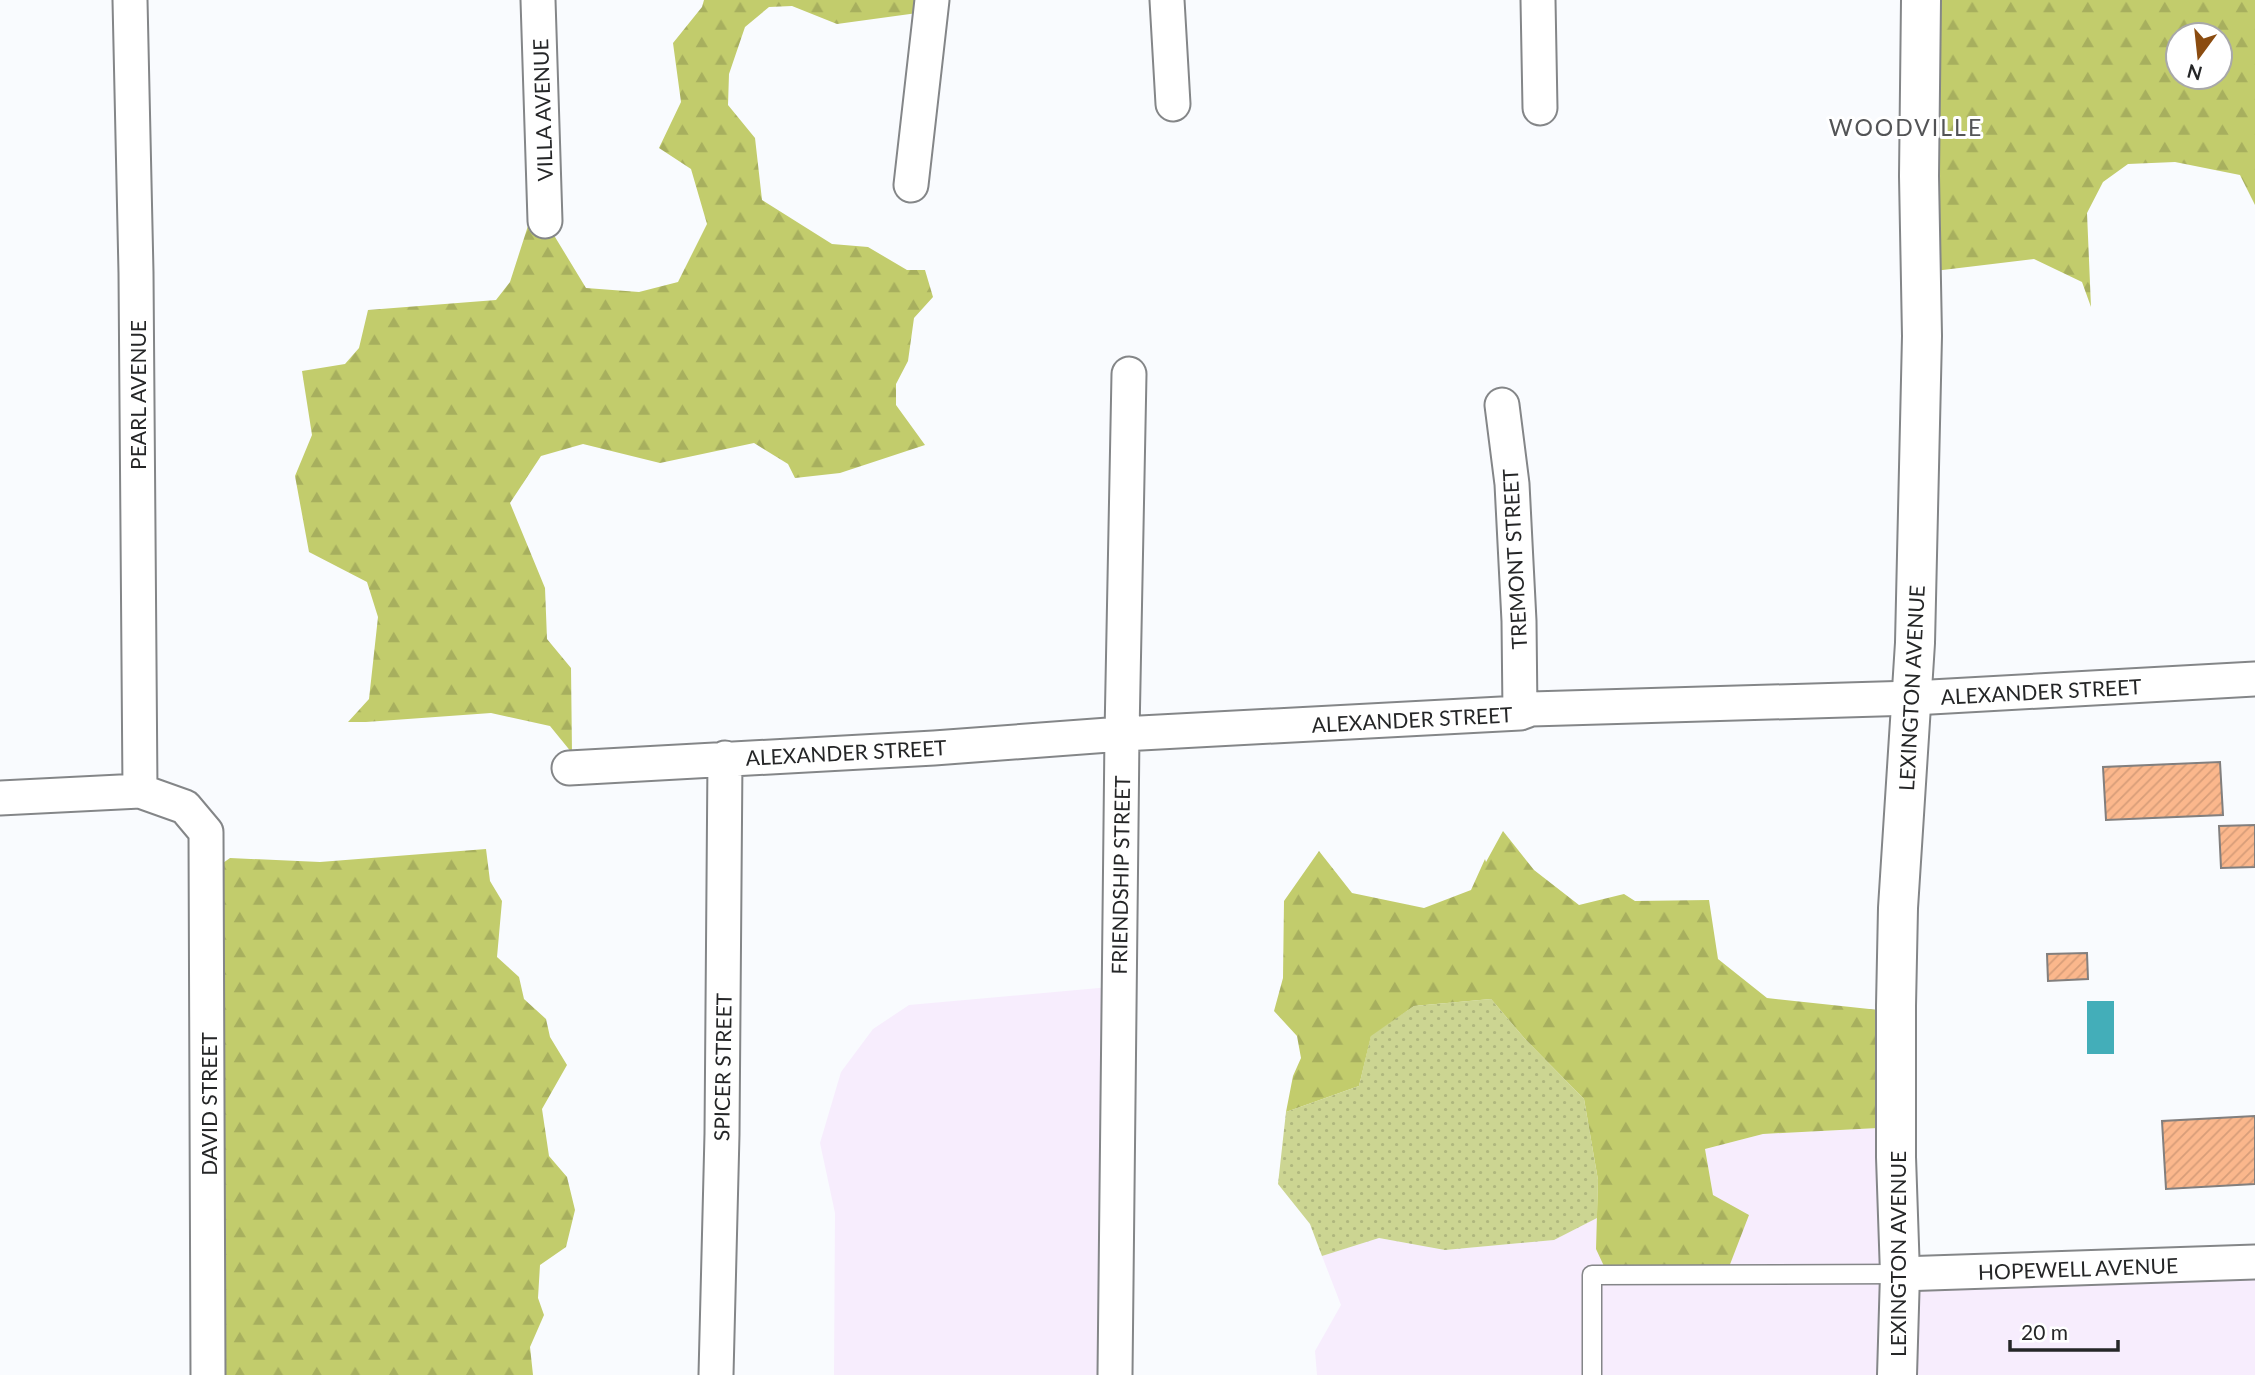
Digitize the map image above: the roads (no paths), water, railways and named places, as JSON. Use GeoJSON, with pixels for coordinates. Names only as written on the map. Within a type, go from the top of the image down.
{"type":"FeatureCollection","features":[{"type":"Feature","properties":{"kind":"street","name":"PEARL AVENUE"},"geometry":{"type":"LineString","coordinates":[[130,0],[136,287],[140,790]]}},
{"type":"Feature","properties":{"kind":"street","name":"VILLA AVENUE"},"geometry":{"type":"LineString","coordinates":[[538,0],[545,221]]}},
{"type":"Feature","properties":{"kind":"street"},"geometry":{"type":"LineString","coordinates":[[911,185],[932,0]]}},
{"type":"Feature","properties":{"kind":"street"},"geometry":{"type":"LineString","coordinates":[[1167,0],[1173,104]]}},
{"type":"Feature","properties":{"kind":"street"},"geometry":{"type":"LineString","coordinates":[[1538,0],[1540,108]]}},
{"type":"Feature","properties":{"kind":"street","name":"LEXINGTON AVENUE"},"geometry":{"type":"LineString","coordinates":[[1897,1375],[1900,1274],[1896,1157],[1898,922],[1913,698],[1922,336],[1919,176],[1921,0]]}},
{"type":"Feature","properties":{"kind":"street","name":"FRIENDSHIP STREET"},"geometry":{"type":"LineString","coordinates":[[1115,1375],[1129,374]]}},
{"type":"Feature","properties":{"kind":"street","name":"TREMONT STREET"},"geometry":{"type":"LineString","coordinates":[[1502,405],[1512,484],[1519,621],[1520,713]]}},
{"type":"Feature","properties":{"kind":"street","name":"ALEXANDER STREET"},"geometry":{"type":"LineString","coordinates":[[569,768],[1520,713],[1531,709],[1913,698],[2255,678]]}},
{"type":"Feature","properties":{"kind":"street","name":"SPICER STREET"},"geometry":{"type":"LineString","coordinates":[[716,1375],[722,1134],[725,758]]}},
{"type":"Feature","properties":{"kind":"street"},"geometry":{"type":"LineString","coordinates":[[0,798],[140,790]]}},
{"type":"Feature","properties":{"kind":"street","name":"DAVID STREET"},"geometry":{"type":"LineString","coordinates":[[140,790],[186,807],[206,832],[208,1375]]}},
{"type":"Feature","properties":{"kind":"street","name":"HOPEWELL AVENUE"},"geometry":{"type":"LineString","coordinates":[[1900,1274],[2255,1262]]}},
{"type":"Feature","properties":{"kind":"lane"},"geometry":{"type":"LineString","coordinates":[[1592,1375],[1592,1275],[1900,1274]]}},
{"type":"Feature","properties":{"kind":"water"},"geometry":{"type":"Polygon","coordinates":[[[2087,1001],[2114,1001],[2114,1054],[2087,1054],[2087,1001]]]}},
{"type":"Feature","properties":{"kind":"district","name":"WOODVILLE"},"geometry":{"type":"Point","coordinates":[1906,127]}}]}
